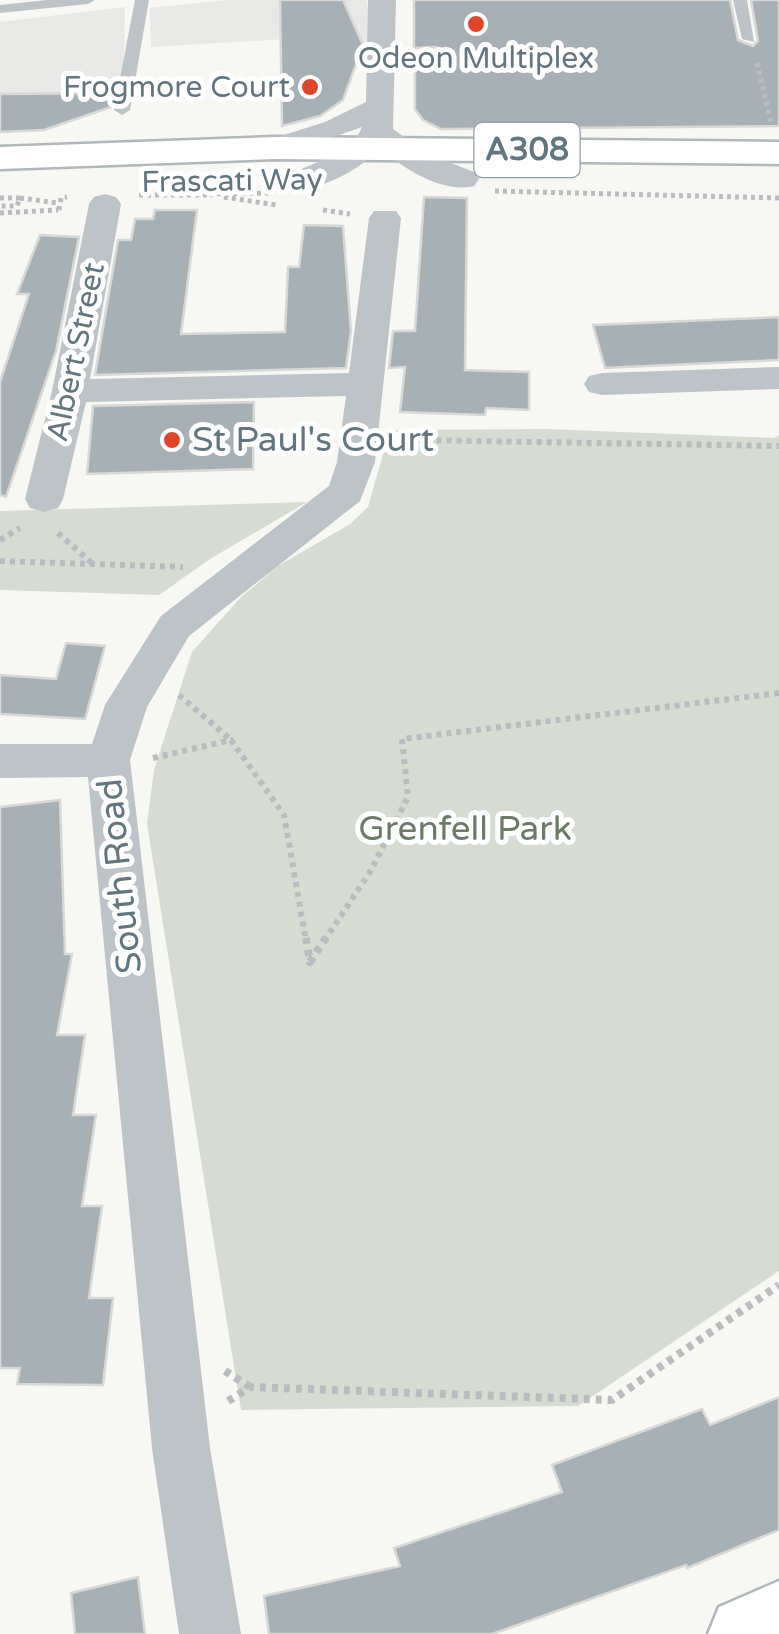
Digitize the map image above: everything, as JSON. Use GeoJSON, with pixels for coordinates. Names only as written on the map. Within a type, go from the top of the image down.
{"type":"FeatureCollection","features":[{"type":"Feature","properties":{"kind":"main road","name":"A308"},"geometry":{"type":"LineString","coordinates":[[378,134],[775,138]]}},
{"type":"Feature","properties":{"kind":"main road","name":"Frascati Way"},"geometry":{"type":"LineString","coordinates":[[0,158],[276,148],[378,134]]}},
{"type":"Feature","properties":{"kind":"main road","name":"A308"},"geometry":{"type":"LineString","coordinates":[[472,185],[779,184]]}},
{"type":"Feature","properties":{"kind":"main road","name":"Frascati Way"},"geometry":{"type":"LineString","coordinates":[[10,191],[301,198],[472,185]]}},
{"type":"Feature","properties":{"kind":"main road"},"geometry":{"type":"LineString","coordinates":[[746,1634],[779,1619]]}},
{"type":"Feature","properties":{"kind":"street"},"geometry":{"type":"LineString","coordinates":[[301,198],[378,134],[382,0]]}},
{"type":"Feature","properties":{"kind":"street"},"geometry":{"type":"LineString","coordinates":[[378,134],[434,172],[472,185]]}},
{"type":"Feature","properties":{"kind":"street","name":"Albert Street"},"geometry":{"type":"LineString","coordinates":[[48,514],[105,201]]}},
{"type":"Feature","properties":{"kind":"street","name":"South Road"},"geometry":{"type":"LineString","coordinates":[[210,1634],[181,1448],[108,760],[126,705],[175,626],[346,492],[356,462],[385,218]]}},
{"type":"Feature","properties":{"kind":"street"},"geometry":{"type":"LineString","coordinates":[[602,384],[779,378]]}},
{"type":"Feature","properties":{"kind":"street"},"geometry":{"type":"LineString","coordinates":[[70,392],[366,384]]}},
{"type":"Feature","properties":{"kind":"street"},"geometry":{"type":"LineString","coordinates":[[0,761],[108,760]]}},
{"type":"Feature","properties":{"kind":"lane"},"geometry":{"type":"LineString","coordinates":[[0,9],[88,0]]}},
{"type":"Feature","properties":{"kind":"lane"},"geometry":{"type":"LineString","coordinates":[[122,110],[142,0]]}},
{"type":"Feature","properties":{"kind":"lane"},"geometry":{"type":"LineString","coordinates":[[740,0],[749,39]]}},
{"type":"Feature","properties":{"kind":"lane"},"geometry":{"type":"LineString","coordinates":[[383,58],[435,56]]}},
{"type":"Feature","properties":{"kind":"path"},"geometry":{"type":"LineString","coordinates":[[757,62],[775,138]]}},
{"type":"Feature","properties":{"kind":"path"},"geometry":{"type":"LineString","coordinates":[[472,185],[779,198]]}},
{"type":"Feature","properties":{"kind":"path"},"geometry":{"type":"LineString","coordinates":[[0,198],[10,191]]}},
{"type":"Feature","properties":{"kind":"path"},"geometry":{"type":"LineString","coordinates":[[10,191],[58,206]]}},
{"type":"Feature","properties":{"kind":"path"},"geometry":{"type":"LineString","coordinates":[[0,210],[17,206],[10,191]]}},
{"type":"Feature","properties":{"kind":"path"},"geometry":{"type":"LineString","coordinates":[[58,206],[61,198],[105,201],[209,194],[301,198],[385,218]]}},
{"type":"Feature","properties":{"kind":"path"},"geometry":{"type":"LineString","coordinates":[[0,210],[58,206]]}},
{"type":"Feature","properties":{"kind":"path"},"geometry":{"type":"LineString","coordinates":[[382,448],[417,440],[779,446]]}},
{"type":"Feature","properties":{"kind":"path"},"geometry":{"type":"LineString","coordinates":[[48,514],[93,564]]}},
{"type":"Feature","properties":{"kind":"path"},"geometry":{"type":"LineString","coordinates":[[0,561],[244,569]]}},
{"type":"Feature","properties":{"kind":"path"},"geometry":{"type":"LineString","coordinates":[[108,760],[137,762],[231,740],[284,815],[310,962],[370,872],[408,798],[402,739],[779,693]]}},
{"type":"Feature","properties":{"kind":"path"},"geometry":{"type":"LineString","coordinates":[[181,1448],[236,1393],[250,1387],[612,1400],[779,1285]]}},
{"type":"Feature","properties":{"kind":"shaded area"},"geometry":{"type":"Polygon","coordinates":[[[226,0],[367,0],[371,51],[323,51],[320,37],[151,47],[150,8],[226,0]]]}},
{"type":"Feature","properties":{"kind":"shaded area"},"geometry":{"type":"Polygon","coordinates":[[[125,7],[124,59],[114,106],[44,130],[0,132],[0,22],[125,7]]]}},
{"type":"Feature","properties":{"kind":"green space","name":"Grenfell Park"},"geometry":{"type":"Polygon","coordinates":[[[545,429],[774,438],[779,435],[779,1271],[578,1406],[241,1410],[147,824],[154,770],[192,652],[240,598],[278,566],[350,524],[368,507],[390,430],[545,429]]]}},
{"type":"Feature","properties":{"kind":"green space"},"geometry":{"type":"Polygon","coordinates":[[[307,502],[210,559],[159,595],[0,590],[0,511],[307,502]]]}},
{"type":"Feature","properties":{"kind":"building"},"geometry":{"type":"Polygon","coordinates":[[[280,0],[343,0],[363,45],[343,100],[320,116],[282,126],[280,0]]]}},
{"type":"Feature","properties":{"kind":"building"},"geometry":{"type":"Polygon","coordinates":[[[414,0],[730,0],[738,40],[753,46],[758,41],[751,0],[779,0],[779,126],[441,129],[423,120],[415,109],[415,64],[440,62],[444,52],[436,47],[414,48],[414,0]]]}},
{"type":"Feature","properties":{"kind":"building"},"geometry":{"type":"Polygon","coordinates":[[[114,93],[111,107],[44,130],[0,132],[0,94],[114,93]]]}},
{"type":"Feature","properties":{"kind":"building"},"geometry":{"type":"Polygon","coordinates":[[[424,197],[467,198],[465,370],[529,372],[529,410],[486,408],[485,415],[400,412],[405,367],[389,368],[393,331],[415,331],[424,197]]]}},
{"type":"Feature","properties":{"kind":"building"},"geometry":{"type":"Polygon","coordinates":[[[155,210],[197,210],[181,334],[285,332],[288,267],[299,267],[304,225],[343,226],[351,331],[346,368],[95,375],[118,240],[131,240],[135,219],[153,219],[155,210]]]}},
{"type":"Feature","properties":{"kind":"building"},"geometry":{"type":"Polygon","coordinates":[[[40,235],[79,237],[56,351],[6,497],[0,495],[0,382],[29,294],[17,294],[40,235]]]}},
{"type":"Feature","properties":{"kind":"building"},"geometry":{"type":"Polygon","coordinates":[[[779,317],[779,360],[605,368],[593,325],[779,317]]]}},
{"type":"Feature","properties":{"kind":"building","name":"St Paul's Court"},"geometry":{"type":"Polygon","coordinates":[[[254,402],[253,469],[87,474],[93,406],[254,402]]]}},
{"type":"Feature","properties":{"kind":"building"},"geometry":{"type":"Polygon","coordinates":[[[66,643],[105,646],[85,719],[0,714],[0,675],[56,679],[66,643]]]}},
{"type":"Feature","properties":{"kind":"building"},"geometry":{"type":"Polygon","coordinates":[[[60,800],[65,954],[72,954],[57,1035],[85,1035],[73,1115],[96,1115],[82,1206],[102,1206],[89,1298],[113,1298],[103,1385],[17,1384],[20,1368],[0,1368],[0,807],[60,800]]]}},
{"type":"Feature","properties":{"kind":"building"},"geometry":{"type":"Polygon","coordinates":[[[779,1397],[779,1530],[687,1568],[686,1565],[492,1634],[269,1634],[264,1596],[400,1566],[394,1548],[562,1492],[552,1465],[702,1409],[710,1425],[779,1397]]]}},
{"type":"Feature","properties":{"kind":"building"},"geometry":{"type":"Polygon","coordinates":[[[138,1577],[145,1634],[75,1634],[71,1593],[138,1577]]]}},
{"type":"Feature","properties":{"kind":"place","name":"Odeon Multiplex"},"geometry":{"type":"Point","coordinates":[476,24]}},
{"type":"Feature","properties":{"kind":"place","name":"Frogmore Court"},"geometry":{"type":"Point","coordinates":[310,87]}},
{"type":"Feature","properties":{"kind":"place","name":"St Paul's Court"},"geometry":{"type":"Point","coordinates":[172,440]}}]}
